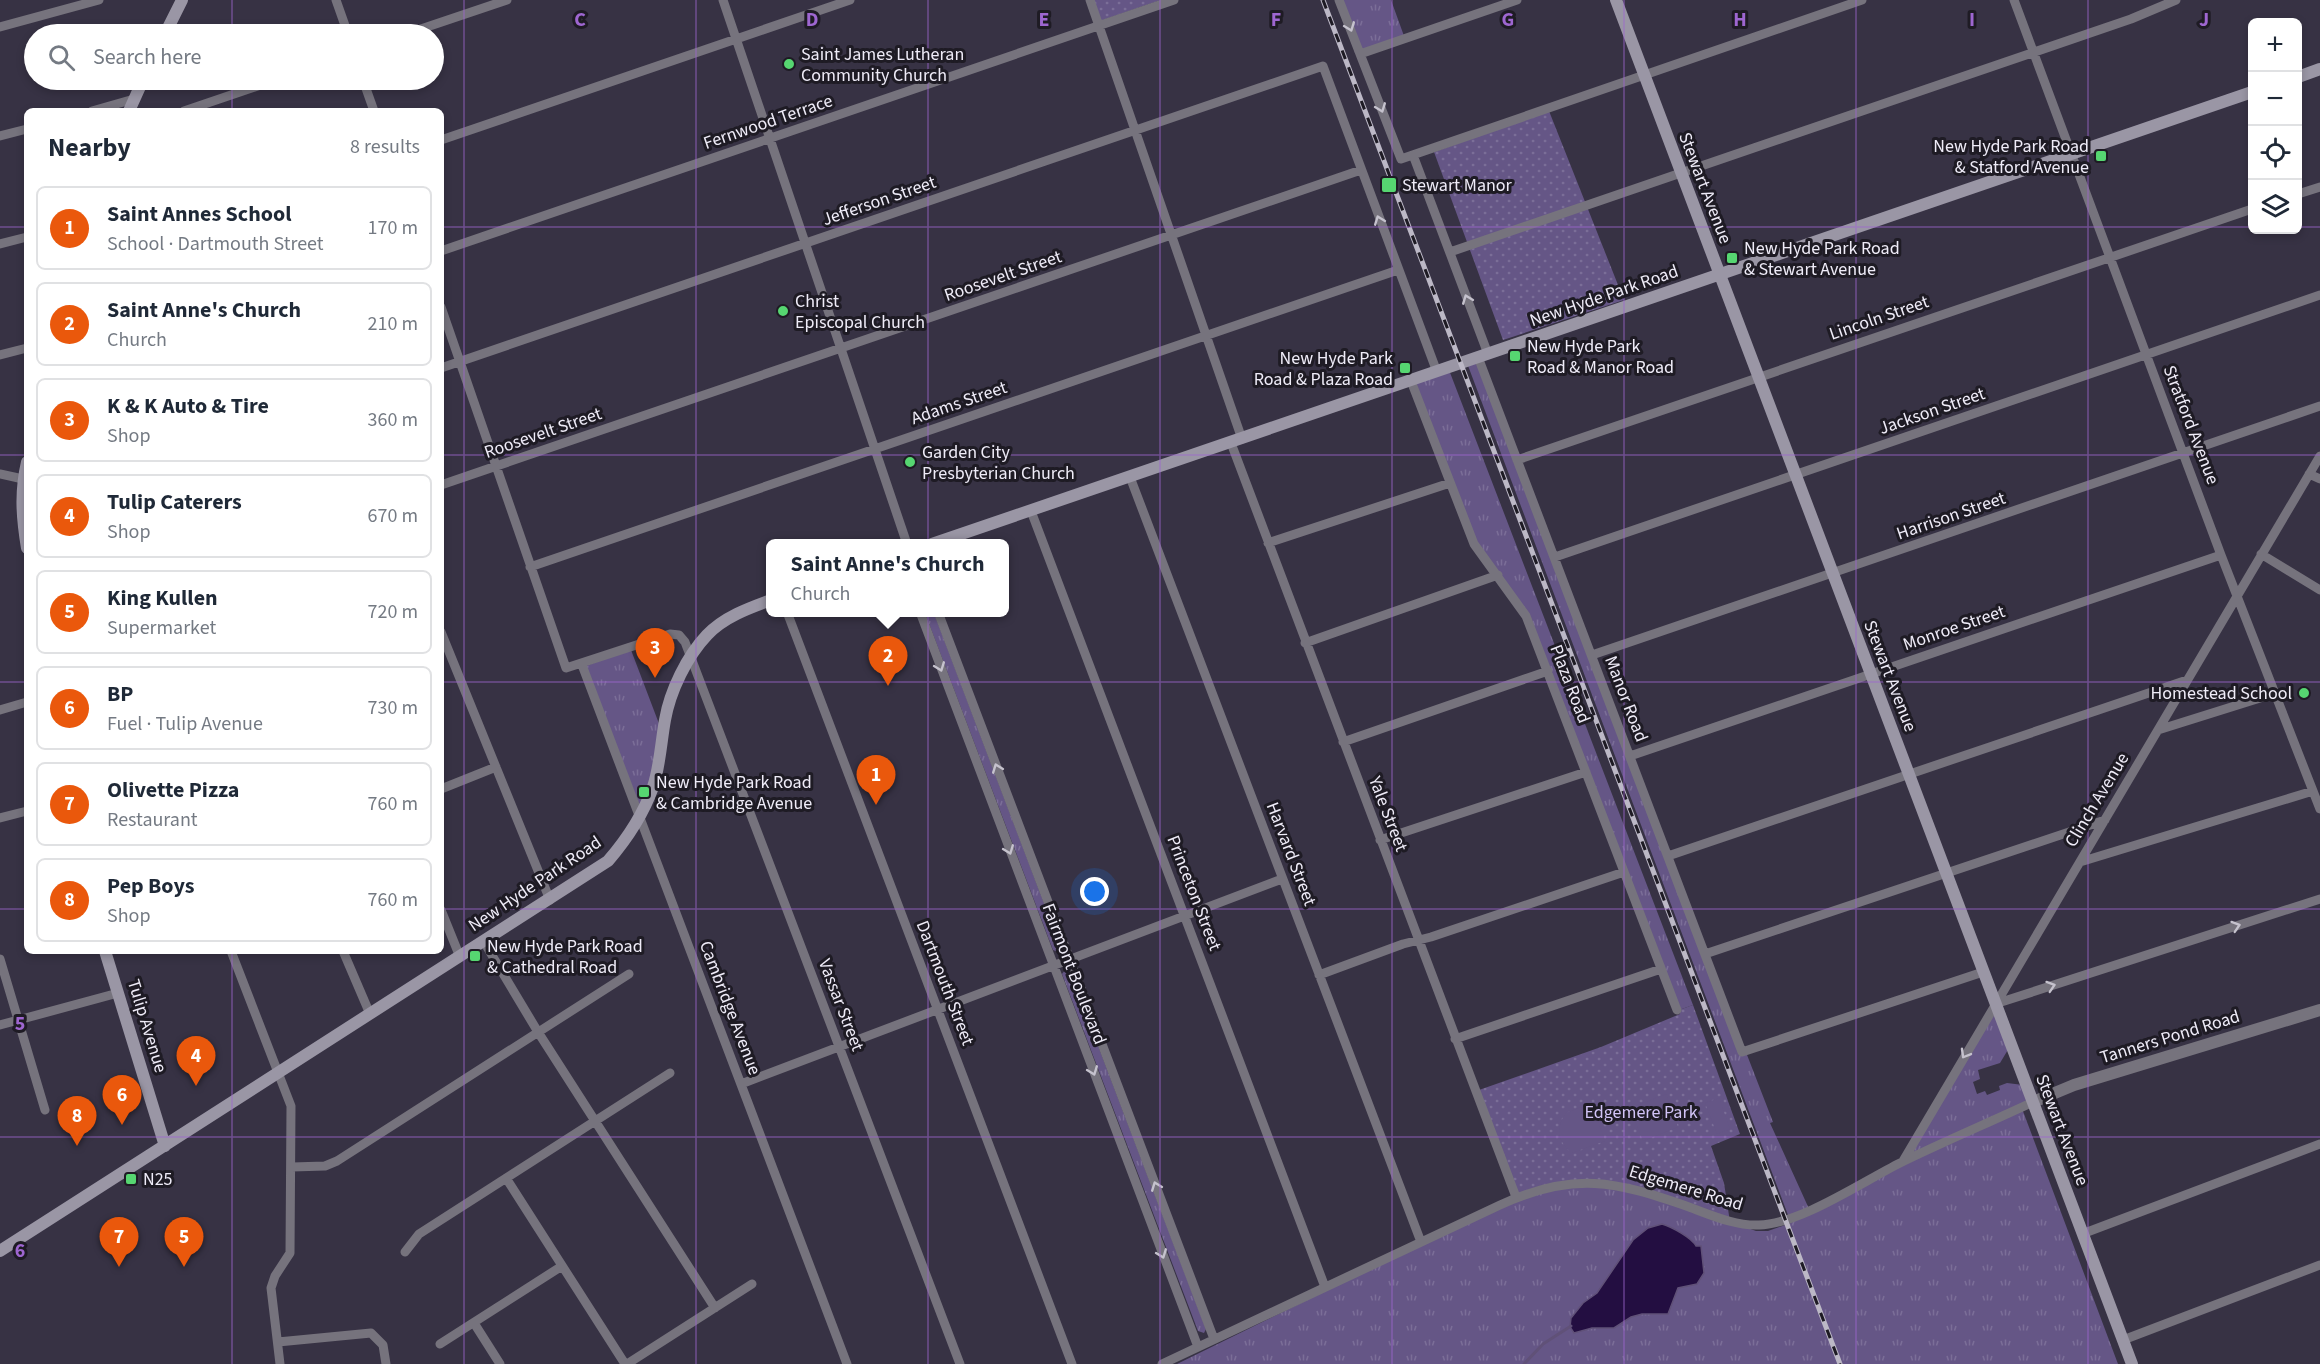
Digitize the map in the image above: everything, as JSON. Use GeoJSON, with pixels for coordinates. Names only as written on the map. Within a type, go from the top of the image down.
{"type":"FeatureCollection","features":[{"type":"Feature","properties":{"kind":"main road"},"geometry":{"type":"LineString","coordinates":[[170,24],[182,0]]}},
{"type":"Feature","properties":{"kind":"main road","name":"Stewart Avenue"},"geometry":{"type":"LineString","coordinates":[[1616,0],[2132,1364]]}},
{"type":"Feature","properties":{"kind":"main road"},"geometry":{"type":"LineString","coordinates":[[2302,76],[2320,69]]}},
{"type":"Feature","properties":{"kind":"main road"},"geometry":{"type":"LineString","coordinates":[[131,105],[138,90]]}},
{"type":"Feature","properties":{"kind":"main road","name":"New Hyde Park Road"},"geometry":{"type":"LineString","coordinates":[[944,539],[2248,94]]}},
{"type":"Feature","properties":{"kind":"main road"},"geometry":{"type":"LineString","coordinates":[[24,475],[21,514],[24,531]]}},
{"type":"Feature","properties":{"kind":"main road","name":"New Hyde Park Road"},"geometry":{"type":"LineString","coordinates":[[0,1251],[608,861],[624,842],[640,815],[656,777],[669,701],[692,658],[707,635],[721,624],[744,609],[766,602]]}},
{"type":"Feature","properties":{"kind":"main road","name":"Tulip Avenue"},"geometry":{"type":"LineString","coordinates":[[106,954],[165,1146]]}},
{"type":"Feature","properties":{"kind":"street"},"geometry":{"type":"LineString","coordinates":[[0,27],[99,0]]}},
{"type":"Feature","properties":{"kind":"street"},"geometry":{"type":"LineString","coordinates":[[336,0],[344,24]]}},
{"type":"Feature","properties":{"kind":"street"},"geometry":{"type":"LineString","coordinates":[[436,24],[507,0]]}},
{"type":"Feature","properties":{"kind":"street"},"geometry":{"type":"LineString","coordinates":[[723,0],[906,539]]}},
{"type":"Feature","properties":{"kind":"street"},"geometry":{"type":"LineString","coordinates":[[444,139],[850,0]]}},
{"type":"Feature","properties":{"kind":"street","name":"Yale Street"},"geometry":{"type":"LineString","coordinates":[[1090,0],[1205,335],[1268,543],[1516,1197]]}},
{"type":"Feature","properties":{"kind":"street","name":"Fernwood Terrace"},"geometry":{"type":"LineString","coordinates":[[444,250],[1174,0]]}},
{"type":"Feature","properties":{"kind":"street"},"geometry":{"type":"LineString","coordinates":[[1339,0],[1401,159],[1862,0]]}},
{"type":"Feature","properties":{"kind":"street"},"geometry":{"type":"LineString","coordinates":[[1360,54],[1517,0]]}},
{"type":"Feature","properties":{"kind":"street","name":"Stratford Avenue"},"geometry":{"type":"LineString","coordinates":[[2014,0],[2221,555],[2320,809]]}},
{"type":"Feature","properties":{"kind":"street"},"geometry":{"type":"LineString","coordinates":[[1450,252],[2131,19],[2176,0]]}},
{"type":"Feature","properties":{"kind":"street","name":"Jefferson Street"},"geometry":{"type":"LineString","coordinates":[[444,367],[1323,66],[1361,170]]}},
{"type":"Feature","properties":{"kind":"street"},"geometry":{"type":"LineString","coordinates":[[193,108],[246,90]]}},
{"type":"Feature","properties":{"kind":"street"},"geometry":{"type":"LineString","coordinates":[[367,90],[373,108]]}},
{"type":"Feature","properties":{"kind":"street"},"geometry":{"type":"LineString","coordinates":[[112,108],[131,105]]}},
{"type":"Feature","properties":{"kind":"street"},"geometry":{"type":"LineString","coordinates":[[0,136],[24,130]]}},
{"type":"Feature","properties":{"kind":"street","name":"Manor Road"},"geometry":{"type":"LineString","coordinates":[[1413,155],[1450,252],[1518,460],[1742,1052],[1983,972]]}},
{"type":"Feature","properties":{"kind":"street"},"geometry":{"type":"LineString","coordinates":[[1361,170],[1437,372]]}},
{"type":"Feature","properties":{"kind":"street","name":"Roosevelt Street"},"geometry":{"type":"LineString","coordinates":[[446,483],[1361,170]]}},
{"type":"Feature","properties":{"kind":"street"},"geometry":{"type":"LineString","coordinates":[[2302,193],[2320,187]]}},
{"type":"Feature","properties":{"kind":"street","name":"Lincoln Street"},"geometry":{"type":"LineString","coordinates":[[1518,460],[2248,211]]}},
{"type":"Feature","properties":{"kind":"street"},"geometry":{"type":"LineString","coordinates":[[0,244],[24,238]]}},
{"type":"Feature","properties":{"kind":"street","name":"Adams Street"},"geometry":{"type":"LineString","coordinates":[[530,567],[1398,270]]}},
{"type":"Feature","properties":{"kind":"street","name":"Jackson Street"},"geometry":{"type":"LineString","coordinates":[[1555,557],[2320,295]]}},
{"type":"Feature","properties":{"kind":"street"},"geometry":{"type":"LineString","coordinates":[[444,315],[566,668],[582,665]]}},
{"type":"Feature","properties":{"kind":"street"},"geometry":{"type":"LineString","coordinates":[[0,355],[24,349]]}},
{"type":"Feature","properties":{"kind":"street","name":"Plaza Road"},"geometry":{"type":"LineString","coordinates":[[1411,381],[1474,544],[1520,606],[1548,671],[1677,1010]]}},
{"type":"Feature","properties":{"kind":"street","name":"Harrison Street"},"geometry":{"type":"LineString","coordinates":[[1592,656],[2320,406]]}},
{"type":"Feature","properties":{"kind":"street","name":"Clinch Avenue"},"geometry":{"type":"LineString","coordinates":[[1902,1162],[2320,456]]}},
{"type":"Feature","properties":{"kind":"street"},"geometry":{"type":"LineString","coordinates":[[0,474],[23,479]]}},
{"type":"Feature","properties":{"kind":"street"},"geometry":{"type":"LineString","coordinates":[[2309,474],[2320,479]]}},
{"type":"Feature","properties":{"kind":"street","name":"Harvard Street"},"geometry":{"type":"LineString","coordinates":[[1131,477],[1421,1242]]}},
{"type":"Feature","properties":{"kind":"street"},"geometry":{"type":"LineString","coordinates":[[1268,543],[1450,483]]}},
{"type":"Feature","properties":{"kind":"street","name":"Princeton Street"},"geometry":{"type":"LineString","coordinates":[[1031,511],[1325,1287]]}},
{"type":"Feature","properties":{"kind":"street"},"geometry":{"type":"LineString","coordinates":[[2262,554],[2320,590]]}},
{"type":"Feature","properties":{"kind":"street","name":"Monroe Street"},"geometry":{"type":"LineString","coordinates":[[1630,756],[2221,555]]}},
{"type":"Feature","properties":{"kind":"street"},"geometry":{"type":"LineString","coordinates":[[1305,643],[1498,575]]}},
{"type":"Feature","properties":{"kind":"street","name":"Dartmouth Street"},"geometry":{"type":"LineString","coordinates":[[790,617],[1072,1364]]}},
{"type":"Feature","properties":{"kind":"street","name":"Fairmont Boulevard"},"geometry":{"type":"LineString","coordinates":[[922,617],[1198,1347]]}},
{"type":"Feature","properties":{"kind":"street","name":"Fairmont Boulevard"},"geometry":{"type":"LineString","coordinates":[[940,617],[1214,1339]]}},
{"type":"Feature","properties":{"kind":"street","name":"Vassar Street"},"geometry":{"type":"LineString","coordinates":[[582,665],[670,634],[679,635],[686,642],[960,1364]]}},
{"type":"Feature","properties":{"kind":"street"},"geometry":{"type":"LineString","coordinates":[[444,639],[550,900]]}},
{"type":"Feature","properties":{"kind":"street","name":"Cambridge Avenue"},"geometry":{"type":"LineString","coordinates":[[582,665],[847,1364]]}},
{"type":"Feature","properties":{"kind":"street"},"geometry":{"type":"LineString","coordinates":[[1343,742],[1548,671]]}},
{"type":"Feature","properties":{"kind":"street"},"geometry":{"type":"LineString","coordinates":[[1668,856],[2187,680]]}},
{"type":"Feature","properties":{"kind":"street"},"geometry":{"type":"LineString","coordinates":[[2158,730],[2276,693]]}},
{"type":"Feature","properties":{"kind":"street"},"geometry":{"type":"LineString","coordinates":[[0,710],[24,703]]}},
{"type":"Feature","properties":{"kind":"street"},"geometry":{"type":"LineString","coordinates":[[444,788],[496,767]]}},
{"type":"Feature","properties":{"kind":"street"},"geometry":{"type":"LineString","coordinates":[[1380,840],[1586,772]]}},
{"type":"Feature","properties":{"kind":"street"},"geometry":{"type":"LineString","coordinates":[[2080,862],[2313,791]]}},
{"type":"Feature","properties":{"kind":"street"},"geometry":{"type":"LineString","coordinates":[[0,818],[24,812]]}},
{"type":"Feature","properties":{"kind":"street"},"geometry":{"type":"LineString","coordinates":[[1705,954],[2105,819]]}},
{"type":"Feature","properties":{"kind":"street"},"geometry":{"type":"LineString","coordinates":[[1319,975],[1624,872]]}},
{"type":"Feature","properties":{"kind":"street"},"geometry":{"type":"LineString","coordinates":[[741,1084],[1282,879]]}},
{"type":"Feature","properties":{"kind":"street"},"geometry":{"type":"LineString","coordinates":[[1995,1004],[2320,899]]}},
{"type":"Feature","properties":{"kind":"street"},"geometry":{"type":"LineString","coordinates":[[444,917],[460,957]]}},
{"type":"Feature","properties":{"kind":"street"},"geometry":{"type":"LineString","coordinates":[[484,942],[538,1032],[714,1308]]}},
{"type":"Feature","properties":{"kind":"street"},"geometry":{"type":"LineString","coordinates":[[232,954],[291,1106],[290,1253],[275,1276],[272,1288],[280,1364]]}},
{"type":"Feature","properties":{"kind":"street"},"geometry":{"type":"LineString","coordinates":[[344,954],[370,1014]]}},
{"type":"Feature","properties":{"kind":"street"},"geometry":{"type":"LineString","coordinates":[[0,959],[45,1110]]}},
{"type":"Feature","properties":{"kind":"street"},"geometry":{"type":"LineString","coordinates":[[1455,1039],[1661,969]]}},
{"type":"Feature","properties":{"kind":"street"},"geometry":{"type":"LineString","coordinates":[[292,1167],[325,1166],[337,1161],[629,974]]}},
{"type":"Feature","properties":{"kind":"street"},"geometry":{"type":"LineString","coordinates":[[0,1024],[118,993]]}},
{"type":"Feature","properties":{"kind":"street","name":"Tanners Pond Road"},"geometry":{"type":"LineString","coordinates":[[2033,1102],[2074,1085],[2320,1010]]}},
{"type":"Feature","properties":{"kind":"street"},"geometry":{"type":"LineString","coordinates":[[405,1252],[419,1234],[670,1073]]}},
{"type":"Feature","properties":{"kind":"street","name":"Edgemere Road"},"geometry":{"type":"LineString","coordinates":[[1162,1364],[1516,1197],[1560,1184],[1600,1182],[1641,1190],[1737,1223],[1764,1225],[1801,1214],[1902,1162],[2033,1102]]}},
{"type":"Feature","properties":{"kind":"street"},"geometry":{"type":"LineString","coordinates":[[2082,1234],[2320,1144]]}},
{"type":"Feature","properties":{"kind":"street"},"geometry":{"type":"LineString","coordinates":[[506,1178],[626,1364],[752,1284]]}},
{"type":"Feature","properties":{"kind":"street"},"geometry":{"type":"LineString","coordinates":[[2122,1340],[2320,1265]]}},
{"type":"Feature","properties":{"kind":"street"},"geometry":{"type":"LineString","coordinates":[[440,1344],[562,1266]]}},
{"type":"Feature","properties":{"kind":"street"},"geometry":{"type":"LineString","coordinates":[[474,1323],[500,1364]]}},
{"type":"Feature","properties":{"kind":"street"},"geometry":{"type":"LineString","coordinates":[[278,1342],[371,1333],[383,1345],[386,1364]]}},
{"type":"Feature","properties":{"kind":"green space"},"geometry":{"type":"Polygon","coordinates":[[[1093,0],[1161,0],[1100,21],[1093,0]]]}},
{"type":"Feature","properties":{"kind":"green space"},"geometry":{"type":"Polygon","coordinates":[[[1342,0],[1391,0],[1404,36],[1355,53],[1342,0]]]}},
{"type":"Feature","properties":{"kind":"green space"},"geometry":{"type":"Polygon","coordinates":[[[1549,111],[1624,300],[1503,340],[1434,152],[1549,111]]]}},
{"type":"Feature","properties":{"kind":"green space"},"geometry":{"type":"Polygon","coordinates":[[[1478,360],[1773,1122],[1770,1123],[1810,1211],[1903,1163],[1994,1010],[2009,1048],[2000,1063],[1978,1070],[1980,1079],[1973,1082],[1977,1094],[1985,1091],[1987,1095],[2000,1090],[1999,1086],[2007,1083],[2023,1085],[2029,1101],[2021,1106],[2118,1364],[1177,1364],[1516,1197],[1579,1182],[1641,1190],[1756,1231],[1768,1231],[1791,1223],[1467,363],[1478,360]]]}},
{"type":"Feature","properties":{"kind":"green space"},"geometry":{"type":"Polygon","coordinates":[[[1449,370],[1693,1005],[1679,1010],[1522,607],[1476,547],[1411,383],[1449,370]]]}},
{"type":"Feature","properties":{"kind":"green space"},"geometry":{"type":"Polygon","coordinates":[[[927,617],[936,617],[1061,948],[1058,952],[1053,950],[927,617]]]}},
{"type":"Feature","properties":{"kind":"green space"},"geometry":{"type":"Polygon","coordinates":[[[631,650],[661,729],[655,768],[641,809],[585,666],[631,650]]]}},
{"type":"Feature","properties":{"kind":"green space"},"geometry":{"type":"Polygon","coordinates":[[[1066,969],[1070,972],[1206,1329],[1204,1333],[1198,1331],[1062,974],[1066,969]]]}},
{"type":"Feature","properties":{"kind":"green space","name":"Edgemere Park"},"geometry":{"type":"Polygon","coordinates":[[[1693,1005],[1740,1134],[1711,1146],[1724,1183],[1730,1222],[1641,1190],[1579,1182],[1519,1196],[1479,1090],[1601,1047],[1680,1014],[1679,1010],[1693,1005]]]}},
{"type":"Feature","properties":{"kind":"green space"},"geometry":{"type":"Polygon","coordinates":[[[1666,1094],[1678,1127],[1643,1141],[1630,1108],[1666,1094]]]}},
{"type":"Feature","properties":{"kind":"green space"},"geometry":{"type":"Polygon","coordinates":[[[1719,1098],[1730,1129],[1717,1134],[1705,1103],[1719,1098]]]}},
{"type":"Feature","properties":{"kind":"green space"},"geometry":{"type":"Polygon","coordinates":[[[1581,1107],[1594,1110],[1605,1141],[1572,1153],[1561,1139],[1559,1129],[1566,1113],[1581,1107]]]}},
{"type":"Feature","properties":{"kind":"shaded area"},"geometry":{"type":"Polygon","coordinates":[[[1662,1224],[1681,1233],[1696,1246],[1701,1246],[1704,1273],[1697,1284],[1678,1288],[1668,1314],[1642,1314],[1631,1317],[1614,1328],[1592,1328],[1574,1333],[1570,1327],[1571,1318],[1583,1303],[1597,1293],[1633,1240],[1648,1228],[1662,1224]]]}},
{"type":"Feature","properties":{"kind":"waterway"},"geometry":{"type":"LineString","coordinates":[[1524,1364],[1543,1344],[1571,1326]]}},
{"type":"Feature","properties":{"kind":"railway"},"geometry":{"type":"LineString","coordinates":[[1323,0],[1840,1364]]}},
{"type":"Feature","properties":{"kind":"place","name":"Saint James Lutheran Community Church"},"geometry":{"type":"Point","coordinates":[789,64]}},
{"type":"Feature","properties":{"kind":"place","name":"New Hyde Park Road & Statford Avenue"},"geometry":{"type":"Point","coordinates":[2101,156]}},
{"type":"Feature","properties":{"kind":"place","name":"Stewart Manor"},"geometry":{"type":"Point","coordinates":[1389,185]}},
{"type":"Feature","properties":{"kind":"place","name":"New Hyde Park Road & Stewart Avenue"},"geometry":{"type":"Point","coordinates":[1732,258]}},
{"type":"Feature","properties":{"kind":"place","name":"Christ Episcopal Church"},"geometry":{"type":"Point","coordinates":[783,311]}},
{"type":"Feature","properties":{"kind":"place","name":"New Hyde Park Road & Manor Road"},"geometry":{"type":"Point","coordinates":[1515,356]}},
{"type":"Feature","properties":{"kind":"place","name":"New Hyde Park Road & Plaza Road"},"geometry":{"type":"Point","coordinates":[1405,368]}},
{"type":"Feature","properties":{"kind":"place","name":"Garden City Presbyterian Church"},"geometry":{"type":"Point","coordinates":[910,462]}},
{"type":"Feature","properties":{"kind":"place","name":"K & K Auto & Tire"},"geometry":{"type":"Point","coordinates":[655,678]}},
{"type":"Feature","properties":{"kind":"place","name":"Saint Anne's Church"},"geometry":{"type":"Point","coordinates":[888,686]}},
{"type":"Feature","properties":{"kind":"place","name":"Homestead School"},"geometry":{"type":"Point","coordinates":[2304,693]}},
{"type":"Feature","properties":{"kind":"place","name":"New Hyde Park Road & Cambridge Avenue"},"geometry":{"type":"Point","coordinates":[644,792]}},
{"type":"Feature","properties":{"kind":"place","name":"Saint Annes School"},"geometry":{"type":"Point","coordinates":[876,805]}},
{"type":"Feature","properties":{"kind":"place","name":"New Hyde Park Road & Cathedral Road"},"geometry":{"type":"Point","coordinates":[475,956]}},
{"type":"Feature","properties":{"kind":"place","name":"Tulip Caterers"},"geometry":{"type":"Point","coordinates":[196,1086]}},
{"type":"Feature","properties":{"kind":"place","name":"BP"},"geometry":{"type":"Point","coordinates":[122,1125]}},
{"type":"Feature","properties":{"kind":"place","name":"Pep Boys"},"geometry":{"type":"Point","coordinates":[77,1146]}},
{"type":"Feature","properties":{"kind":"place","name":"N25"},"geometry":{"type":"Point","coordinates":[131,1179]}},
{"type":"Feature","properties":{"kind":"place","name":"Olivette Pizza"},"geometry":{"type":"Point","coordinates":[119,1267]}},
{"type":"Feature","properties":{"kind":"place","name":"King Kullen"},"geometry":{"type":"Point","coordinates":[184,1267]}}]}
